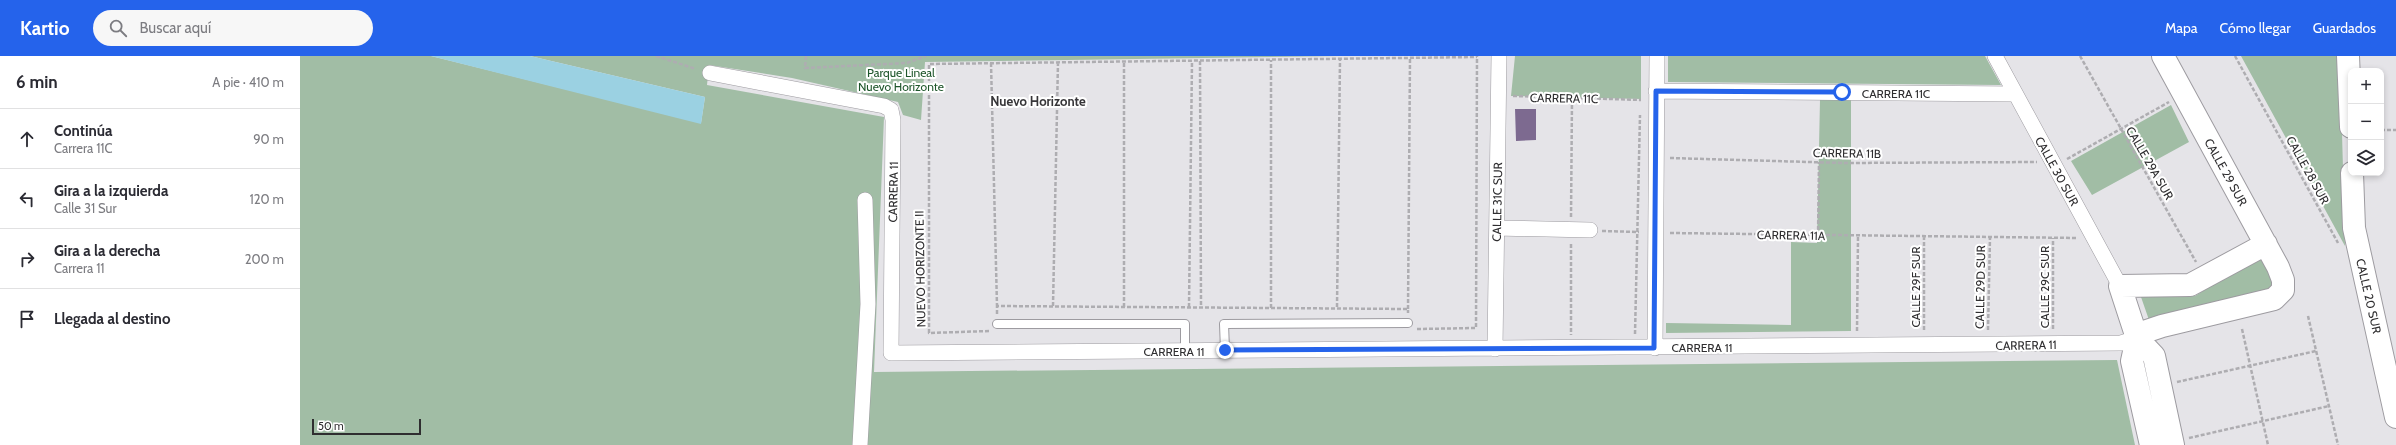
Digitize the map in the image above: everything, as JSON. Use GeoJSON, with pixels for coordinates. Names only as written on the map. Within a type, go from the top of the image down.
{"type":"FeatureCollection","features":[{"type":"Feature","properties":{"kind":"street","name":"CALLE 31C SUR"},"geometry":{"type":"LineString","coordinates":[[1495,349],[1499,56]]}},
{"type":"Feature","properties":{"kind":"street"},"geometry":{"type":"LineString","coordinates":[[1654,348],[1657,56]]}},
{"type":"Feature","properties":{"kind":"street","name":"CALLE 30 SUR"},"geometry":{"type":"LineString","coordinates":[[1994,56],[2120,286]]}},
{"type":"Feature","properties":{"kind":"street","name":"CALLE 29 SUR"},"geometry":{"type":"LineString","coordinates":[[2162,56],[2278,267],[2283,280],[2283,290]]}},
{"type":"Feature","properties":{"kind":"street"},"geometry":{"type":"LineString","coordinates":[[2348,56],[2350,104]]}},
{"type":"Feature","properties":{"kind":"street","name":"CARRERA 11"},"geometry":{"type":"LineString","coordinates":[[710,73],[884,106],[892,110],[890,353],[1654,348],[2121,343],[2137,338],[2147,331],[2162,326],[2274,299],[2283,290]]}},
{"type":"Feature","properties":{"kind":"street","name":"CARRERA 11C"},"geometry":{"type":"LineString","coordinates":[[1656,91],[2015,94]]}},
{"type":"Feature","properties":{"kind":"street","name":"CALLE 20 SUR"},"geometry":{"type":"LineString","coordinates":[[2352,176],[2354,228],[2396,417]]}},
{"type":"Feature","properties":{"kind":"street"},"geometry":{"type":"LineString","coordinates":[[860,445],[868,304],[865,200]]}},
{"type":"Feature","properties":{"kind":"street"},"geometry":{"type":"LineString","coordinates":[[1497,228],[1590,230]]}},
{"type":"Feature","properties":{"kind":"street"},"geometry":{"type":"LineString","coordinates":[[2179,442],[2154,356],[2137,338],[2120,286],[2177,287],[2190,285],[2266,244]]}},
{"type":"Feature","properties":{"kind":"street"},"geometry":{"type":"LineString","coordinates":[[2137,338],[2132,361],[2151,445]]}},
{"type":"Feature","properties":{"kind":"lane"},"geometry":{"type":"LineString","coordinates":[[1225,350],[1224,324],[1408,323]]}},
{"type":"Feature","properties":{"kind":"lane"},"geometry":{"type":"LineString","coordinates":[[997,324],[1186,324],[1185,351]]}},
{"type":"Feature","properties":{"kind":"path"},"geometry":{"type":"LineString","coordinates":[[656,56],[710,73]]}},
{"type":"Feature","properties":{"kind":"path"},"geometry":{"type":"LineString","coordinates":[[806,56],[805,68],[907,63],[926,56]]}},
{"type":"Feature","properties":{"kind":"path"},"geometry":{"type":"LineString","coordinates":[[997,324],[991,63],[1477,56],[1476,328],[1411,329],[1408,323],[1410,58]]}},
{"type":"Feature","properties":{"kind":"path","name":"CALLE 29A SUR"},"geometry":{"type":"LineString","coordinates":[[2080,56],[2120,130],[2205,278]]}},
{"type":"Feature","properties":{"kind":"path","name":"CALLE 28 SUR"},"geometry":{"type":"LineString","coordinates":[[2235,56],[2339,244]]}},
{"type":"Feature","properties":{"kind":"path"},"geometry":{"type":"LineString","coordinates":[[1337,307],[1340,59]]}},
{"type":"Feature","properties":{"kind":"path"},"geometry":{"type":"LineString","coordinates":[[1200,60],[1201,307]]}},
{"type":"Feature","properties":{"kind":"path"},"geometry":{"type":"LineString","coordinates":[[1271,60],[1271,308]]}},
{"type":"Feature","properties":{"kind":"path"},"geometry":{"type":"LineString","coordinates":[[1189,307],[1192,61]]}},
{"type":"Feature","properties":{"kind":"path"},"geometry":{"type":"LineString","coordinates":[[1053,306],[1058,62]]}},
{"type":"Feature","properties":{"kind":"path"},"geometry":{"type":"LineString","coordinates":[[1124,62],[1124,307]]}},
{"type":"Feature","properties":{"kind":"path","name":"NUEVO HORIZONTE II"},"geometry":{"type":"LineString","coordinates":[[991,63],[929,64],[929,333],[997,331],[997,324]]}},
{"type":"Feature","properties":{"kind":"path"},"geometry":{"type":"LineString","coordinates":[[2054,165],[2183,94]]}},
{"type":"Feature","properties":{"kind":"path","name":"CARRERA 11C"},"geometry":{"type":"LineString","coordinates":[[1511,96],[1641,99],[1638,232]]}},
{"type":"Feature","properties":{"kind":"path"},"geometry":{"type":"LineString","coordinates":[[2384,130],[2396,130]]}},
{"type":"Feature","properties":{"kind":"path","name":"CARRERA 11B"},"geometry":{"type":"LineString","coordinates":[[1656,158],[1819,162],[2038,162]]}},
{"type":"Feature","properties":{"kind":"path"},"geometry":{"type":"LineString","coordinates":[[1818,236],[1819,162]]}},
{"type":"Feature","properties":{"kind":"path","name":"CARRERA 11A"},"geometry":{"type":"LineString","coordinates":[[1590,230],[1655,233],[1818,236],[2079,238]]}},
{"type":"Feature","properties":{"kind":"path"},"geometry":{"type":"LineString","coordinates":[[1634,340],[1638,232]]}},
{"type":"Feature","properties":{"kind":"path"},"geometry":{"type":"LineString","coordinates":[[1857,338],[1858,236]]}},
{"type":"Feature","properties":{"kind":"path","name":"CALLE 29F SUR"},"geometry":{"type":"LineString","coordinates":[[1924,236],[1924,337]]}},
{"type":"Feature","properties":{"kind":"path","name":"CALLE 29D SUR"},"geometry":{"type":"LineString","coordinates":[[1988,337],[1990,237]]}},
{"type":"Feature","properties":{"kind":"path","name":"CALLE 29C SUR"},"geometry":{"type":"LineString","coordinates":[[2053,238],[2053,337]]}},
{"type":"Feature","properties":{"kind":"path"},"geometry":{"type":"LineString","coordinates":[[997,306],[1337,307],[1408,309]]}},
{"type":"Feature","properties":{"kind":"path"},"geometry":{"type":"LineString","coordinates":[[2308,316],[2338,445]]}},
{"type":"Feature","properties":{"kind":"path"},"geometry":{"type":"LineString","coordinates":[[2242,330],[2268,445]]}},
{"type":"Feature","properties":{"kind":"path"},"geometry":{"type":"LineString","coordinates":[[2176,382],[2316,351]]}},
{"type":"Feature","properties":{"kind":"path"},"geometry":{"type":"LineString","coordinates":[[2179,442],[2329,406]]}},
{"type":"Feature","properties":{"kind":"green space","name":"Parque Lineal Nuevo Horizonte"},"geometry":{"type":"Polygon","coordinates":[[[300,56],[431,56],[701,123],[705,97],[530,56],[1341,56],[925,62],[921,120],[903,115],[898,102],[792,78],[709,65],[707,85],[884,117],[874,372],[2117,360],[2135,445],[300,445],[300,56]]]}},
{"type":"Feature","properties":{"kind":"green space"},"geometry":{"type":"Polygon","coordinates":[[[1515,56],[1641,56],[1641,99],[1511,96],[1515,56]]]}},
{"type":"Feature","properties":{"kind":"green space"},"geometry":{"type":"Polygon","coordinates":[[[1668,56],[1985,56],[2001,85],[1668,82],[1668,56]]]}},
{"type":"Feature","properties":{"kind":"green space"},"geometry":{"type":"Polygon","coordinates":[[[2241,56],[2340,56],[2345,246],[2241,56]]]}},
{"type":"Feature","properties":{"kind":"green space"},"geometry":{"type":"Polygon","coordinates":[[[1820,100],[1851,100],[1851,331],[1666,333],[1666,323],[1791,325],[1791,242],[1817,243],[1820,100]]]}},
{"type":"Feature","properties":{"kind":"green space"},"geometry":{"type":"Polygon","coordinates":[[[2171,105],[2189,142],[2092,195],[2071,161],[2171,105]]]}},
{"type":"Feature","properties":{"kind":"green space"},"geometry":{"type":"Polygon","coordinates":[[[2263,254],[2277,282],[2271,291],[2149,320],[2141,297],[2195,296],[2263,254]]]}},
{"type":"Feature","properties":{"kind":"water"},"geometry":{"type":"Polygon","coordinates":[[[431,56],[530,56],[705,97],[701,124],[431,56]]]}},
{"type":"Feature","properties":{"kind":"building"},"geometry":{"type":"Polygon","coordinates":[[[1515,109],[1536,109],[1536,140],[1516,141],[1515,109]]]}},
{"type":"Feature","properties":{"kind":"district","name":"Nuevo Horizonte"},"geometry":{"type":"Point","coordinates":[1038,101]}},
{"type":"Feature","properties":{"kind":"route"},"geometry":{"type":"LineString","coordinates":[[1225,350],[1654,348],[1656,91],[1842,92]]}}]}
